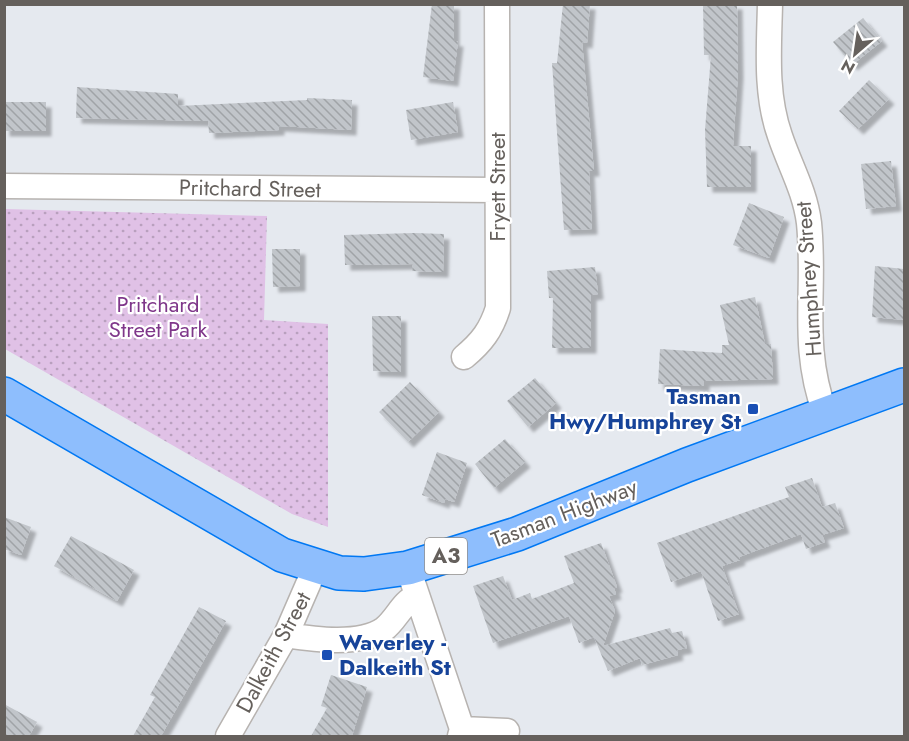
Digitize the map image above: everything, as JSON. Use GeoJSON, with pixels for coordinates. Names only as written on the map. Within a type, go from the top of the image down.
{"type":"FeatureCollection","features":[{"type":"Feature","properties":{"kind":"highway","name":"Tasman Highway"},"geometry":{"type":"LineString","coordinates":[[4,394],[282,555],[339,573],[364,574],[413,582],[517,534],[687,465],[904,385]]}},
{"type":"Feature","properties":{"kind":"street","name":"Fryett Street"},"geometry":{"type":"LineString","coordinates":[[464,357],[481,344],[489,332],[498,308],[497,4]]}},
{"type":"Feature","properties":{"kind":"street","name":"Humphrey Street"},"geometry":{"type":"LineString","coordinates":[[770,4],[771,92],[780,136],[806,202],[810,248],[809,339],[817,387],[825,413]]}},
{"type":"Feature","properties":{"kind":"street","name":"Pritchard Street"},"geometry":{"type":"LineString","coordinates":[[4,186],[496,190]]}},
{"type":"Feature","properties":{"kind":"street","name":"Dalkeith Street"},"geometry":{"type":"LineString","coordinates":[[228,736],[286,634],[316,566]]}},
{"type":"Feature","properties":{"kind":"street"},"geometry":{"type":"LineString","coordinates":[[286,634],[314,640],[364,636],[382,630],[396,618],[408,600],[413,582]]}},
{"type":"Feature","properties":{"kind":"street"},"geometry":{"type":"LineString","coordinates":[[413,582],[461,733],[507,731]]}},
{"type":"Feature","properties":{"kind":"green space","name":"Pritchard Street Park"},"geometry":{"type":"Polygon","coordinates":[[[5,209],[267,216],[264,320],[328,324],[328,527],[292,514],[5,349],[5,209]]]}},
{"type":"Feature","properties":{"kind":"building"},"geometry":{"type":"Polygon","coordinates":[[[432,4],[454,4],[454,41],[458,41],[453,81],[423,77],[432,4]]]}},
{"type":"Feature","properties":{"kind":"building"},"geometry":{"type":"Polygon","coordinates":[[[563,4],[590,4],[587,43],[582,42],[594,171],[589,171],[592,229],[564,230],[552,63],[557,63],[563,4]]]}},
{"type":"Feature","properties":{"kind":"building"},"geometry":{"type":"Polygon","coordinates":[[[703,4],[737,4],[738,73],[733,146],[751,146],[751,187],[707,187],[705,130],[711,55],[704,55],[703,4]]]}},
{"type":"Feature","properties":{"kind":"building"},"geometry":{"type":"Polygon","coordinates":[[[863,18],[882,41],[852,65],[833,42],[863,18]]]}},
{"type":"Feature","properties":{"kind":"building"},"geometry":{"type":"Polygon","coordinates":[[[869,80],[889,99],[858,129],[839,111],[869,80]]]}},
{"type":"Feature","properties":{"kind":"building"},"geometry":{"type":"Polygon","coordinates":[[[77,87],[178,94],[178,106],[307,100],[307,98],[352,100],[351,130],[279,126],[279,130],[209,133],[208,121],[76,118],[77,87]]]}},
{"type":"Feature","properties":{"kind":"building"},"geometry":{"type":"Polygon","coordinates":[[[4,102],[46,102],[46,131],[4,131],[4,102]]]}},
{"type":"Feature","properties":{"kind":"building"},"geometry":{"type":"Polygon","coordinates":[[[453,102],[458,132],[411,140],[406,110],[453,102]]]}},
{"type":"Feature","properties":{"kind":"building"},"geometry":{"type":"Polygon","coordinates":[[[891,161],[896,206],[866,209],[861,164],[891,161]]]}},
{"type":"Feature","properties":{"kind":"building"},"geometry":{"type":"Polygon","coordinates":[[[749,203],[784,217],[769,258],[733,245],[749,203]]]}},
{"type":"Feature","properties":{"kind":"building"},"geometry":{"type":"Polygon","coordinates":[[[444,234],[443,272],[412,271],[413,264],[345,265],[344,235],[444,234]]]}},
{"type":"Feature","properties":{"kind":"building"},"geometry":{"type":"Polygon","coordinates":[[[272,249],[300,249],[300,286],[273,287],[272,249]]]}},
{"type":"Feature","properties":{"kind":"building"},"geometry":{"type":"Polygon","coordinates":[[[875,266],[904,269],[904,320],[872,317],[875,266]]]}},
{"type":"Feature","properties":{"kind":"building"},"geometry":{"type":"Polygon","coordinates":[[[595,267],[598,294],[591,295],[591,348],[552,348],[553,298],[549,298],[547,271],[595,267]]]}},
{"type":"Feature","properties":{"kind":"building"},"geometry":{"type":"Polygon","coordinates":[[[755,297],[765,344],[771,344],[773,379],[704,381],[704,386],[658,384],[660,349],[722,353],[722,345],[729,345],[720,305],[755,297]]]}},
{"type":"Feature","properties":{"kind":"building"},"geometry":{"type":"Polygon","coordinates":[[[372,316],[401,316],[401,372],[373,371],[372,316]]]}},
{"type":"Feature","properties":{"kind":"building"},"geometry":{"type":"Polygon","coordinates":[[[535,378],[556,403],[528,427],[507,401],[535,378]]]}},
{"type":"Feature","properties":{"kind":"building"},"geometry":{"type":"Polygon","coordinates":[[[410,382],[439,412],[408,442],[379,412],[410,382]]]}},
{"type":"Feature","properties":{"kind":"building"},"geometry":{"type":"Polygon","coordinates":[[[505,439],[525,462],[494,488],[475,464],[505,439]]]}},
{"type":"Feature","properties":{"kind":"building"},"geometry":{"type":"Polygon","coordinates":[[[437,452],[467,463],[454,502],[445,499],[444,503],[422,495],[437,452]]]}},
{"type":"Feature","properties":{"kind":"building"},"geometry":{"type":"Polygon","coordinates":[[[812,478],[822,507],[835,503],[844,528],[822,535],[825,542],[806,549],[801,534],[739,557],[740,560],[722,566],[739,614],[718,621],[701,571],[671,582],[657,543],[789,497],[785,487],[812,478]]]}},
{"type":"Feature","properties":{"kind":"building"},"geometry":{"type":"Polygon","coordinates":[[[4,517],[31,527],[21,555],[4,549],[4,517]]]}},
{"type":"Feature","properties":{"kind":"building"},"geometry":{"type":"Polygon","coordinates":[[[71,536],[134,570],[117,601],[54,566],[71,536]]]}},
{"type":"Feature","properties":{"kind":"building"},"geometry":{"type":"Polygon","coordinates":[[[601,543],[617,587],[614,588],[616,594],[609,596],[615,611],[603,646],[670,628],[672,633],[682,631],[687,648],[677,650],[678,655],[642,665],[640,658],[608,671],[594,637],[579,643],[569,616],[493,643],[473,586],[503,576],[512,600],[530,593],[532,599],[574,583],[564,556],[601,543]]]}},
{"type":"Feature","properties":{"kind":"building"},"geometry":{"type":"Polygon","coordinates":[[[199,607],[226,621],[161,736],[133,736],[155,697],[150,695],[199,607]]]}},
{"type":"Feature","properties":{"kind":"building"},"geometry":{"type":"Polygon","coordinates":[[[331,675],[367,687],[352,736],[311,736],[327,708],[321,706],[331,675]]]}},
{"type":"Feature","properties":{"kind":"building"},"geometry":{"type":"Polygon","coordinates":[[[4,704],[37,722],[29,736],[4,736],[4,704]]]}},
{"type":"Feature","properties":{"kind":"place","name":"Tasman Hwy/Humphrey St"},"geometry":{"type":"Point","coordinates":[753,409]}},
{"type":"Feature","properties":{"kind":"place","name":"Waverley - Dalkeith St"},"geometry":{"type":"Point","coordinates":[327,655]}}]}
